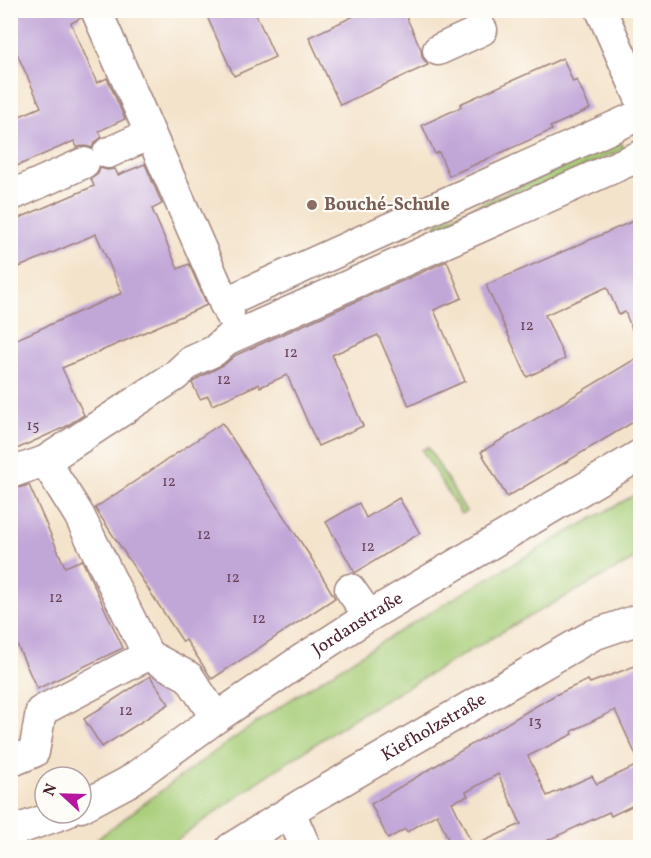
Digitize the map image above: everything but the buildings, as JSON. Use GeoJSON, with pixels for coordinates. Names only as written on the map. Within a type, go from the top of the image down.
{"type":"FeatureCollection","features":[{"type":"Feature","properties":{"kind":"street"},"geometry":{"type":"LineString","coordinates":[[96,10],[227,308],[640,115]]}},
{"type":"Feature","properties":{"kind":"street"},"geometry":{"type":"LineString","coordinates":[[601,10],[640,98]]}},
{"type":"Feature","properties":{"kind":"street"},"geometry":{"type":"LineString","coordinates":[[438,50],[482,30]]}},
{"type":"Feature","properties":{"kind":"street"},"geometry":{"type":"LineString","coordinates":[[10,196],[150,134]]}},
{"type":"Feature","properties":{"kind":"street"},"geometry":{"type":"LineString","coordinates":[[10,473],[45,461],[175,376],[190,362],[214,351],[226,340],[640,156]]}},
{"type":"Feature","properties":{"kind":"street","name":"Jordanstraße"},"geometry":{"type":"LineString","coordinates":[[93,801],[128,782],[216,718],[369,616],[640,455]]}},
{"type":"Feature","properties":{"kind":"street"},"geometry":{"type":"LineString","coordinates":[[45,461],[79,515],[148,655],[189,677],[216,718]]}},
{"type":"Feature","properties":{"kind":"street"},"geometry":{"type":"LineString","coordinates":[[351,589],[369,616]]}},
{"type":"Feature","properties":{"kind":"street","name":"Kiefholzstraße"},"geometry":{"type":"LineString","coordinates":[[231,848],[593,635],[640,619]]}},
{"type":"Feature","properties":{"kind":"street"},"geometry":{"type":"LineString","coordinates":[[10,762],[34,752],[41,711],[148,655]]}},
{"type":"Feature","properties":{"kind":"street"},"geometry":{"type":"LineString","coordinates":[[290,812],[306,848]]}},
{"type":"Feature","properties":{"kind":"street"},"geometry":{"type":"LineString","coordinates":[[10,832],[33,824]]}},
{"type":"Feature","properties":{"kind":"green space"},"geometry":{"type":"Polygon","coordinates":[[[620,142],[624,149],[438,230],[435,224],[620,142]]]}},
{"type":"Feature","properties":{"kind":"green space"},"geometry":{"type":"Polygon","coordinates":[[[428,447],[466,511],[461,514],[422,450],[428,447]]]}},
{"type":"Feature","properties":{"kind":"green space"},"geometry":{"type":"Polygon","coordinates":[[[640,492],[640,556],[519,622],[356,717],[265,777],[167,847],[87,847],[248,728],[304,691],[470,588],[640,492]]]}},
{"type":"Feature","properties":{"kind":"place","name":"Bouché-Schule"},"geometry":{"type":"Point","coordinates":[312,205]}}]}
